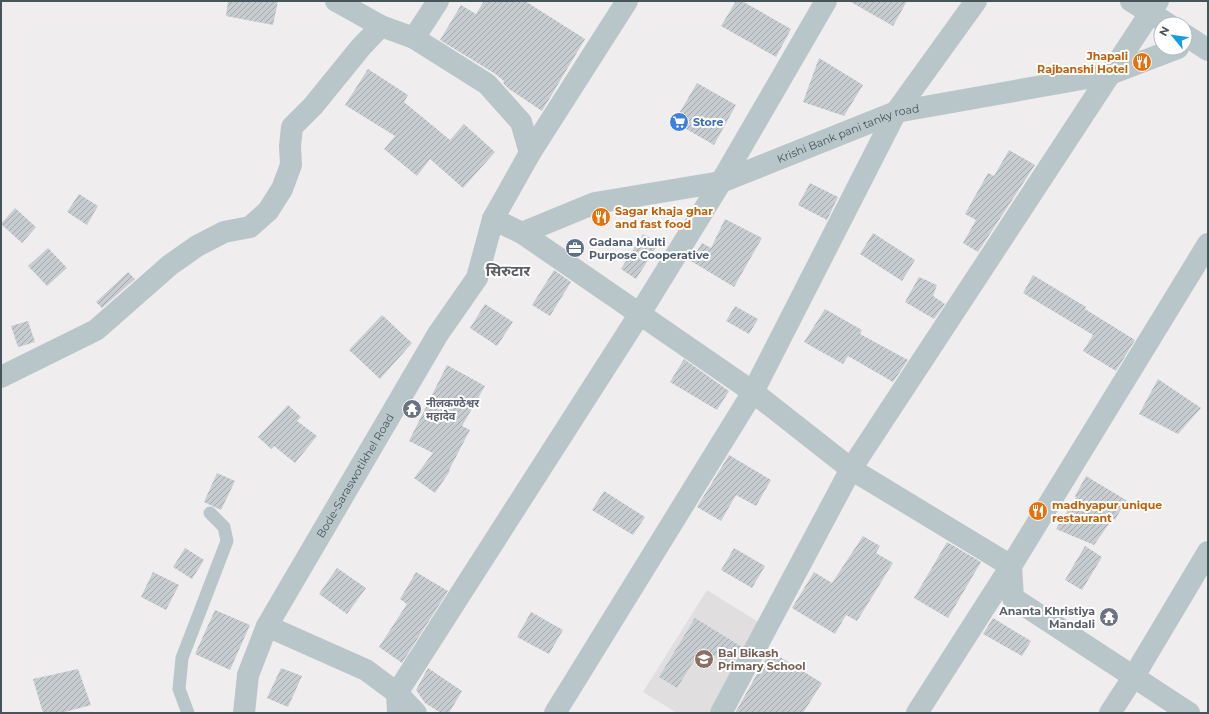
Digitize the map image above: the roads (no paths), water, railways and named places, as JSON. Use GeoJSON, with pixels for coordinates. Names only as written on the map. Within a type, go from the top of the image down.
{"type":"FeatureCollection","features":[{"type":"Feature","properties":{"kind":"street"},"geometry":{"type":"LineString","coordinates":[[336,1],[381,26],[414,38],[487,84],[521,122],[530,153]]}},
{"type":"Feature","properties":{"kind":"street"},"geometry":{"type":"LineString","coordinates":[[414,38],[438,1]]}},
{"type":"Feature","properties":{"kind":"street","name":"Bode-Saraswotikhel Road"},"geometry":{"type":"LineString","coordinates":[[244,713],[248,675],[267,626],[438,334],[477,278],[494,219],[530,153],[627,1]]}},
{"type":"Feature","properties":{"kind":"street"},"geometry":{"type":"LineString","coordinates":[[397,703],[721,182],[826,1]]}},
{"type":"Feature","properties":{"kind":"street"},"geometry":{"type":"LineString","coordinates":[[555,713],[753,392],[896,112],[976,1]]}},
{"type":"Feature","properties":{"kind":"street"},"geometry":{"type":"LineString","coordinates":[[721,713],[851,469],[1110,74],[1159,12],[1131,1]]}},
{"type":"Feature","properties":{"kind":"street"},"geometry":{"type":"LineString","coordinates":[[1,377],[96,330],[170,265],[197,246],[224,232],[250,227],[268,211],[282,189],[291,166],[290,146],[292,127],[313,106],[361,47],[381,26]]}},
{"type":"Feature","properties":{"kind":"street","name":"Krishi Bank pani tanky road"},"geometry":{"type":"LineString","coordinates":[[522,234],[595,203],[721,182],[896,112],[1110,74],[1158,56]]}},
{"type":"Feature","properties":{"kind":"street"},"geometry":{"type":"LineString","coordinates":[[494,219],[522,234],[753,392],[851,469],[1011,566]]}},
{"type":"Feature","properties":{"kind":"street"},"geometry":{"type":"LineString","coordinates":[[917,713],[1011,566],[1208,244]]}},
{"type":"Feature","properties":{"kind":"street"},"geometry":{"type":"LineString","coordinates":[[1110,713],[1134,676],[1208,552]]}},
{"type":"Feature","properties":{"kind":"street"},"geometry":{"type":"LineString","coordinates":[[1011,566],[1013,598],[1189,713]]}},
{"type":"Feature","properties":{"kind":"street"},"geometry":{"type":"LineString","coordinates":[[267,626],[366,670],[397,703],[416,713]]}},
{"type":"Feature","properties":{"kind":"lane"},"geometry":{"type":"LineString","coordinates":[[188,713],[179,689],[182,658],[227,541],[224,527],[210,513]]}},
{"type":"Feature","properties":{"kind":"place","name":"Jhapali Rajbanshi Hotel"},"geometry":{"type":"Point","coordinates":[1142,62]}},
{"type":"Feature","properties":{"kind":"place","name":"Store"},"geometry":{"type":"Point","coordinates":[679,122]}},
{"type":"Feature","properties":{"kind":"place","name":"Sagar khaja ghar and fast food"},"geometry":{"type":"Point","coordinates":[601,217]}},
{"type":"Feature","properties":{"kind":"place","name":"Gadana Multi Purpose Cooperative"},"geometry":{"type":"Point","coordinates":[575,248]}},
{"type":"Feature","properties":{"kind":"place","name":"नीलकण्ठेश्वर महादेव"},"geometry":{"type":"Point","coordinates":[412,409]}},
{"type":"Feature","properties":{"kind":"place","name":"madhyapur unique restaurant"},"geometry":{"type":"Point","coordinates":[1038,511]}},
{"type":"Feature","properties":{"kind":"place","name":"Ananta Khristiya Mandali"},"geometry":{"type":"Point","coordinates":[1109,617]}},
{"type":"Feature","properties":{"kind":"place","name":"Bal Bikash Primary School"},"geometry":{"type":"Point","coordinates":[704,659]}},
{"type":"Feature","properties":{"kind":"district","name":"सिरुटार"},"geometry":{"type":"Point","coordinates":[508,271]}}]}
